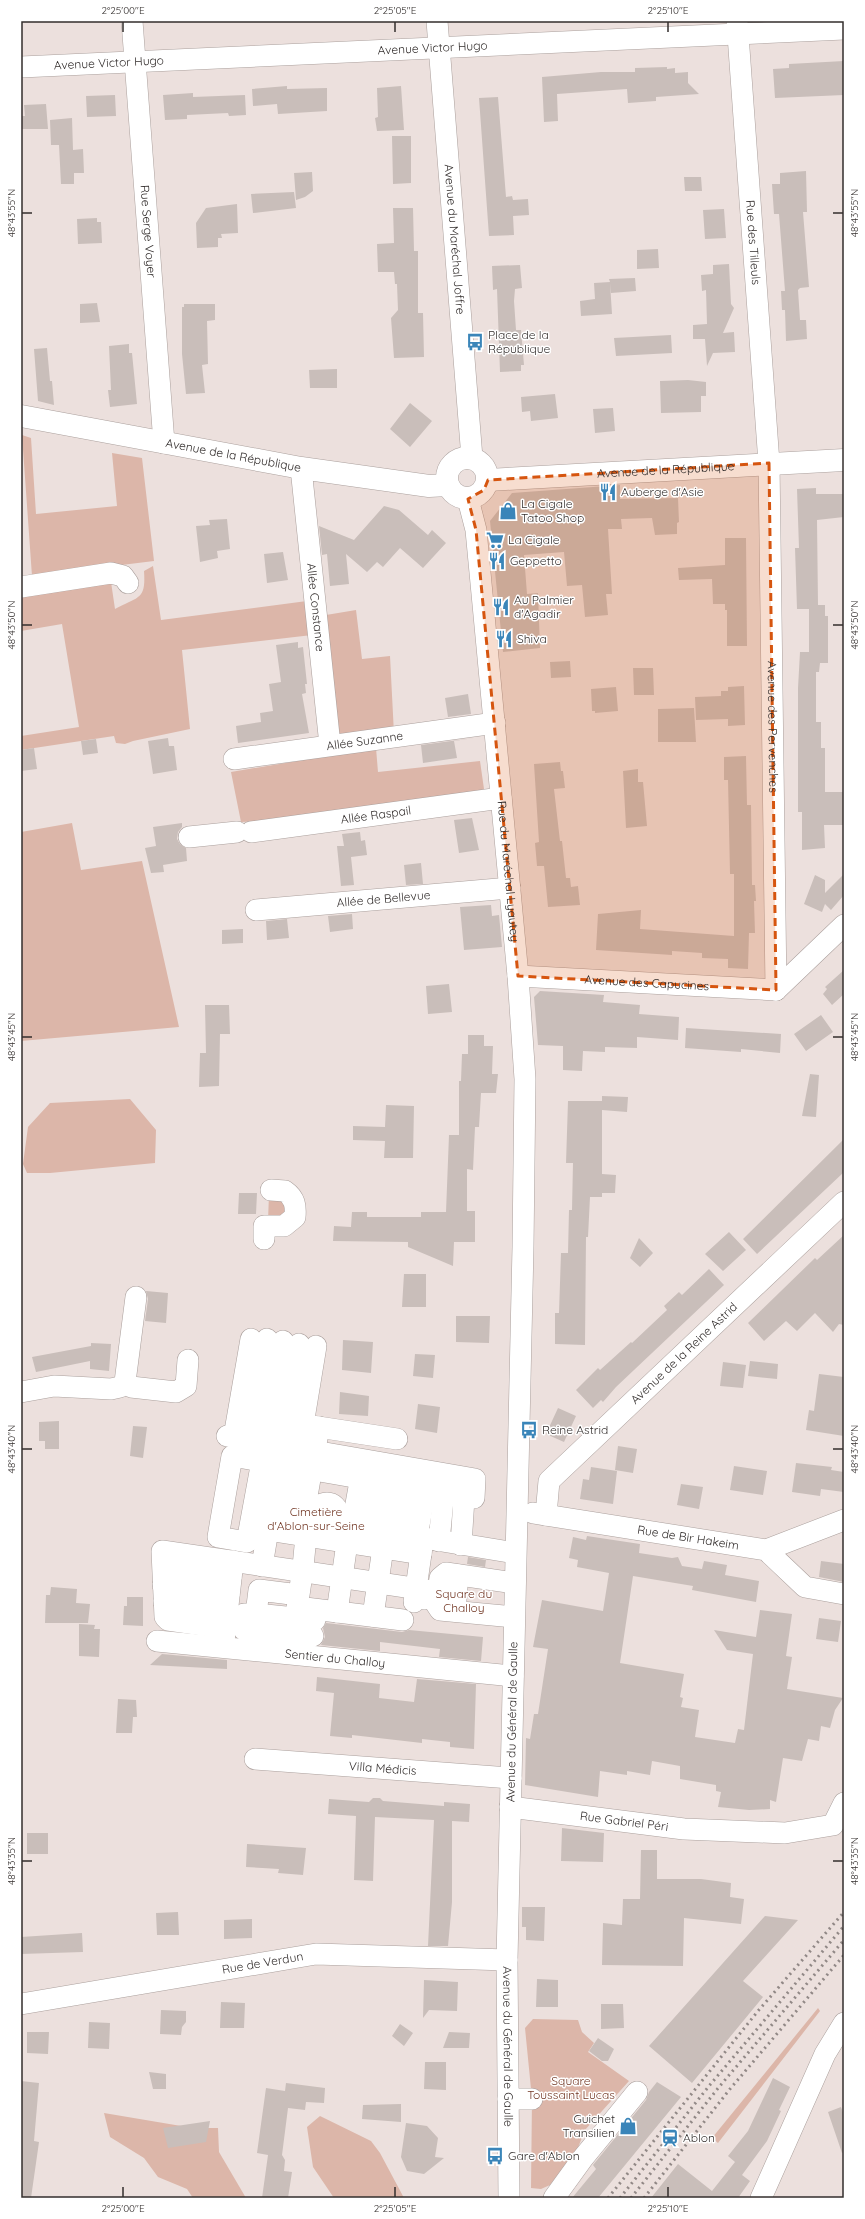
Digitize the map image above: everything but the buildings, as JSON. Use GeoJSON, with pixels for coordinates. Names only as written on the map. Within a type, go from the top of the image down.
{"type":"FeatureCollection","features":[{"type":"Feature","properties":{"kind":"main road","name":"Avenue de la République"},"geometry":{"type":"LineString","coordinates":[[21,416],[301,468],[429,486],[448,485]]}},
{"type":"Feature","properties":{"kind":"main road"},"geometry":{"type":"LineString","coordinates":[[464,458],[472,458],[481,463],[485,468],[488,480],[484,490],[477,496],[468,499],[461,498],[452,492],[448,485],[447,474],[452,464],[464,458]]}},
{"type":"Feature","properties":{"kind":"main road","name":"Avenue de la République"},"geometry":{"type":"LineString","coordinates":[[488,480],[769,463],[844,460]]}},
{"type":"Feature","properties":{"kind":"street","name":"Rue Serge Voyer"},"geometry":{"type":"LineString","coordinates":[[132,21],[164,443]]}},
{"type":"Feature","properties":{"kind":"street","name":"Avenue du Maréchal Joffre"},"geometry":{"type":"LineString","coordinates":[[437,21],[472,458]]}},
{"type":"Feature","properties":{"kind":"street","name":"Avenue Victor Hugo"},"geometry":{"type":"LineString","coordinates":[[21,67],[439,49],[738,28],[844,29]]}},
{"type":"Feature","properties":{"kind":"street","name":"Rue des Tilleuls"},"geometry":{"type":"LineString","coordinates":[[738,28],[769,463]]}},
{"type":"Feature","properties":{"kind":"street","name":"Avenue des Pervenches"},"geometry":{"type":"LineString","coordinates":[[769,463],[776,990]]}},
{"type":"Feature","properties":{"kind":"street","name":"Allée Constance"},"geometry":{"type":"LineString","coordinates":[[301,468],[330,745]]}},
{"type":"Feature","properties":{"kind":"street","name":"Rue du Maréchal Lyautey"},"geometry":{"type":"LineString","coordinates":[[468,499],[476,530],[518,976],[525,1079],[523,1247]]}},
{"type":"Feature","properties":{"kind":"street"},"geometry":{"type":"LineString","coordinates":[[21,587],[111,573],[123,576],[128,583]]}},
{"type":"Feature","properties":{"kind":"street","name":"Allée Suzanne"},"geometry":{"type":"LineString","coordinates":[[234,759],[495,723]]}},
{"type":"Feature","properties":{"kind":"street","name":"Allée Raspail"},"geometry":{"type":"LineString","coordinates":[[189,837],[244,832],[501,798]]}},
{"type":"Feature","properties":{"kind":"street","name":"Allée de Bellevue"},"geometry":{"type":"LineString","coordinates":[[256,910],[510,888]]}},
{"type":"Feature","properties":{"kind":"street"},"geometry":{"type":"LineString","coordinates":[[776,990],[844,925]]}},
{"type":"Feature","properties":{"kind":"street","name":"Avenue des Capucines"},"geometry":{"type":"LineString","coordinates":[[518,976],[776,990]]}},
{"type":"Feature","properties":{"kind":"street"},"geometry":{"type":"LineString","coordinates":[[264,1240],[264,1226],[284,1226],[291,1222],[296,1210],[295,1203],[286,1191],[271,1190]]}},
{"type":"Feature","properties":{"kind":"street","name":"Avenue de la Reine Astrid"},"geometry":{"type":"LineString","coordinates":[[546,1515],[549,1481],[844,1202]]}},
{"type":"Feature","properties":{"kind":"street","name":"Avenue du Général de Gaulle"},"geometry":{"type":"LineString","coordinates":[[509,2198],[508,2100],[516,2028],[507,1960],[523,1247]]}},
{"type":"Feature","properties":{"kind":"street"},"geometry":{"type":"LineString","coordinates":[[129,1380],[136,1297]]}},
{"type":"Feature","properties":{"kind":"street"},"geometry":{"type":"LineString","coordinates":[[271,1374],[283,1342]]}},
{"type":"Feature","properties":{"kind":"street"},"geometry":{"type":"LineString","coordinates":[[271,1374],[283,1342]]}},
{"type":"Feature","properties":{"kind":"street"},"geometry":{"type":"LineString","coordinates":[[271,1374],[283,1342]]}},
{"type":"Feature","properties":{"kind":"street"},"geometry":{"type":"LineString","coordinates":[[21,1392],[54,1386],[111,1389],[120,1387],[129,1380],[176,1392],[186,1386],[188,1360]]}},
{"type":"Feature","properties":{"kind":"street"},"geometry":{"type":"LineString","coordinates":[[271,1374],[311,1422],[332,1465],[379,1532],[419,1602]]}},
{"type":"Feature","properties":{"kind":"street"},"geometry":{"type":"LineString","coordinates":[[271,1374],[311,1422],[332,1465],[379,1532],[378,1583],[373,1616]]}},
{"type":"Feature","properties":{"kind":"street"},"geometry":{"type":"LineString","coordinates":[[271,1374],[311,1422],[332,1465],[379,1532]]}},
{"type":"Feature","properties":{"kind":"street"},"geometry":{"type":"LineString","coordinates":[[311,1422],[332,1465],[379,1532]]}},
{"type":"Feature","properties":{"kind":"street"},"geometry":{"type":"LineString","coordinates":[[311,1422],[332,1465]]}},
{"type":"Feature","properties":{"kind":"street"},"geometry":{"type":"LineString","coordinates":[[228,1603],[162,1551],[165,1617],[168,1620],[228,1603],[262,1566],[258,1517],[232,1456],[445,1474],[475,1479],[474,1498],[464,1498],[332,1465],[258,1517],[231,1540]]}},
{"type":"Feature","properties":{"kind":"street"},"geometry":{"type":"LineString","coordinates":[[258,1517],[332,1465]]}},
{"type":"Feature","properties":{"kind":"street"},"geometry":{"type":"LineString","coordinates":[[461,1545],[464,1498]]}},
{"type":"Feature","properties":{"kind":"street","name":"Rue de Bir Hakeim"},"geometry":{"type":"LineString","coordinates":[[517,1510],[766,1550]]}},
{"type":"Feature","properties":{"kind":"street"},"geometry":{"type":"LineString","coordinates":[[258,1517],[306,1536],[379,1532],[515,1553]]}},
{"type":"Feature","properties":{"kind":"street"},"geometry":{"type":"LineString","coordinates":[[844,1520],[766,1550],[805,1587],[844,1594]]}},
{"type":"Feature","properties":{"kind":"street"},"geometry":{"type":"LineString","coordinates":[[337,1612],[342,1577],[379,1532]]}},
{"type":"Feature","properties":{"kind":"street"},"geometry":{"type":"LineString","coordinates":[[298,1601],[306,1536]]}},
{"type":"Feature","properties":{"kind":"street"},"geometry":{"type":"LineString","coordinates":[[262,1566],[378,1583],[419,1602],[436,1604],[440,1610],[514,1617]]}},
{"type":"Feature","properties":{"kind":"street"},"geometry":{"type":"LineString","coordinates":[[314,1628],[256,1608],[298,1601],[337,1612],[373,1616],[419,1602],[446,1573],[515,1583]]}},
{"type":"Feature","properties":{"kind":"street"},"geometry":{"type":"LineString","coordinates":[[455,1611],[458,1575]]}},
{"type":"Feature","properties":{"kind":"street"},"geometry":{"type":"LineString","coordinates":[[164,1585],[228,1603]]}},
{"type":"Feature","properties":{"kind":"street","name":"Sentier du Challoy"},"geometry":{"type":"LineString","coordinates":[[157,1641],[228,1603],[513,1676]]}},
{"type":"Feature","properties":{"kind":"street","name":"Villa Médicis"},"geometry":{"type":"LineString","coordinates":[[255,1759],[511,1778]]}},
{"type":"Feature","properties":{"kind":"street","name":"Rue Gabriel Péri"},"geometry":{"type":"LineString","coordinates":[[510,1807],[684,1829],[785,1833],[833,1826],[844,1803]]}},
{"type":"Feature","properties":{"kind":"street","name":"Rue de Verdun"},"geometry":{"type":"LineString","coordinates":[[21,2004],[316,1954],[507,1960]]}},
{"type":"Feature","properties":{"kind":"street"},"geometry":{"type":"LineString","coordinates":[[761,2198],[825,2054],[844,2023]]}},
{"type":"Feature","properties":{"kind":"street"},"geometry":{"type":"LineString","coordinates":[[554,2198],[582,2158],[637,2092]]}},
{"type":"Feature","properties":{"kind":"street"},"geometry":{"type":"LineString","coordinates":[[508,2100],[532,2099]]}},
{"type":"Feature","properties":{"kind":"highlighted area"},"geometry":{"type":"Polygon","coordinates":[[[769,463],[776,990],[518,976],[476,530],[468,499],[484,490],[488,480],[769,463]]]}},
{"type":"Feature","properties":{"kind":"green space"},"geometry":{"type":"Polygon","coordinates":[[[22,435],[31,438],[36,514],[117,506],[112,453],[142,458],[154,561],[32,576],[22,435]]]}},
{"type":"Feature","properties":{"kind":"green space"},"geometry":{"type":"Polygon","coordinates":[[[153,566],[161,620],[307,601],[312,635],[182,650],[190,729],[125,744],[116,743],[114,736],[21,750],[21,736],[79,727],[62,624],[21,631],[21,594],[111,582],[115,609],[139,596],[144,587],[144,571],[153,566]]]}},
{"type":"Feature","properties":{"kind":"green space"},"geometry":{"type":"Polygon","coordinates":[[[356,610],[362,659],[390,656],[394,734],[338,741],[320,616],[356,610]]]}},
{"type":"Feature","properties":{"kind":"green space"},"geometry":{"type":"Polygon","coordinates":[[[376,748],[378,772],[480,761],[485,796],[283,820],[241,822],[231,772],[376,748]]]}},
{"type":"Feature","properties":{"kind":"green space"},"geometry":{"type":"Polygon","coordinates":[[[72,823],[81,870],[142,861],[179,1027],[21,1041],[21,832],[72,823]]]}},
{"type":"Feature","properties":{"kind":"green space"},"geometry":{"type":"Polygon","coordinates":[[[130,1099],[156,1130],[155,1163],[50,1173],[27,1173],[23,1164],[28,1127],[50,1103],[130,1099]]]}},
{"type":"Feature","properties":{"kind":"green space"},"geometry":{"type":"Polygon","coordinates":[[[275,1192],[293,1212],[268,1221],[269,1194],[275,1192]]]}},
{"type":"Feature","properties":{"kind":"green space"},"geometry":{"type":"Polygon","coordinates":[[[818,2008],[820,2011],[718,2143],[712,2138],[818,2008]]]}},
{"type":"Feature","properties":{"kind":"green space","name":"Square Toussaint Lucas"},"geometry":{"type":"Polygon","coordinates":[[[533,2019],[578,2020],[582,2032],[594,2043],[588,2052],[629,2081],[585,2130],[577,2150],[550,2185],[541,2189],[531,2188],[532,2099],[525,2028],[533,2019]]]}},
{"type":"Feature","properties":{"kind":"green space"},"geometry":{"type":"Polygon","coordinates":[[[104,2113],[193,2128],[218,2128],[219,2152],[246,2198],[193,2198],[187,2189],[158,2177],[144,2158],[110,2137],[104,2113]]]}},
{"type":"Feature","properties":{"kind":"green space"},"geometry":{"type":"Polygon","coordinates":[[[320,2116],[371,2141],[380,2153],[404,2198],[334,2198],[313,2167],[307,2127],[320,2116]]]}},
{"type":"Feature","properties":{"kind":"railway"},"geometry":{"type":"LineString","coordinates":[[608,2198],[758,2011],[844,1912]]}},
{"type":"Feature","properties":{"kind":"railway"},"geometry":{"type":"LineString","coordinates":[[620,2198],[709,2086],[844,1926]]}},
{"type":"Feature","properties":{"kind":"railway"},"geometry":{"type":"LineString","coordinates":[[631,2198],[719,2087],[844,1940]]}},
{"type":"Feature","properties":{"kind":"railway"},"geometry":{"type":"LineString","coordinates":[[644,2198],[730,2089],[844,1955]]}},
{"type":"Feature","properties":{"kind":"place","name":"Place de la République"},"geometry":{"type":"Point","coordinates":[475,342]}},
{"type":"Feature","properties":{"kind":"place","name":"Auberge d'Asie"},"geometry":{"type":"Point","coordinates":[608,492]}},
{"type":"Feature","properties":{"kind":"place","name":"La Cigale Tatoo Shop"},"geometry":{"type":"Point","coordinates":[508,511]}},
{"type":"Feature","properties":{"kind":"place","name":"La Cigale"},"geometry":{"type":"Point","coordinates":[495,540]}},
{"type":"Feature","properties":{"kind":"place","name":"Geppetto"},"geometry":{"type":"Point","coordinates":[497,561]}},
{"type":"Feature","properties":{"kind":"place","name":"Au Palmier d'Agadir"},"geometry":{"type":"Point","coordinates":[501,607]}},
{"type":"Feature","properties":{"kind":"place","name":"Shiva"},"geometry":{"type":"Point","coordinates":[504,639]}},
{"type":"Feature","properties":{"kind":"place","name":"Reine Astrid"},"geometry":{"type":"Point","coordinates":[529,1430]}},
{"type":"Feature","properties":{"kind":"place","name":"Guichet Transilien"},"geometry":{"type":"Point","coordinates":[628,2126]}},
{"type":"Feature","properties":{"kind":"place","name":"Ablon"},"geometry":{"type":"Point","coordinates":[670,2138]}},
{"type":"Feature","properties":{"kind":"place","name":"Gare d'Ablon"},"geometry":{"type":"Point","coordinates":[495,2156]}},
{"type":"Feature","properties":{"kind":"park label","name":"Cimetière d'Ablon-sur-Seine"},"geometry":{"type":"Point","coordinates":[316,1519]}},
{"type":"Feature","properties":{"kind":"park label","name":"Square du Challoy"},"geometry":{"type":"Point","coordinates":[464,1601]}}]}
